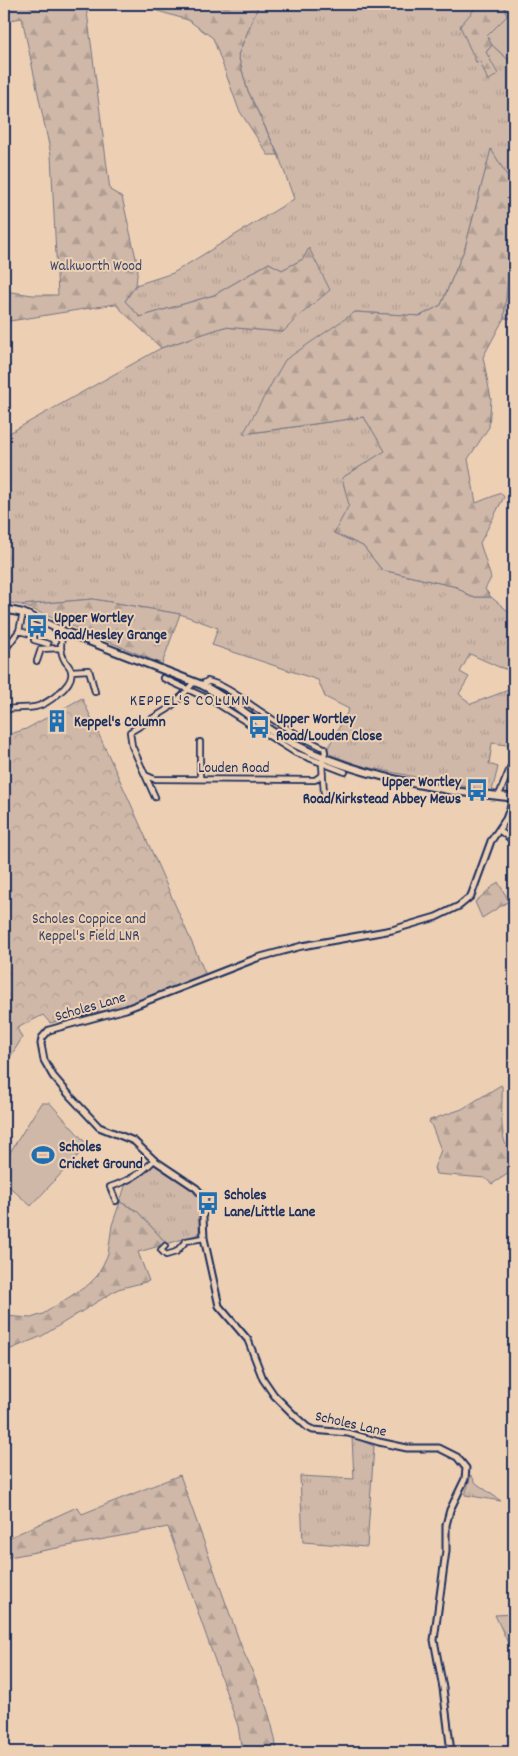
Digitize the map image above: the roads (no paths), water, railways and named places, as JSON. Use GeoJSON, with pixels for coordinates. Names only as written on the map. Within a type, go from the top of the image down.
{"type":"FeatureCollection","features":[{"type":"Feature","properties":{"kind":"main road"},"geometry":{"type":"LineString","coordinates":[[4,609],[23,613],[63,631],[202,685],[282,738],[322,761],[442,789],[514,797]]}},
{"type":"Feature","properties":{"kind":"street"},"geometry":{"type":"LineString","coordinates":[[4,651],[19,631],[23,613]]}},
{"type":"Feature","properties":{"kind":"street"},"geometry":{"type":"LineString","coordinates":[[19,631],[34,635],[34,640],[48,644]]}},
{"type":"Feature","properties":{"kind":"street"},"geometry":{"type":"LineString","coordinates":[[4,710],[15,707],[35,707],[44,704],[67,685],[71,671],[63,658],[60,648],[63,631]]}},
{"type":"Feature","properties":{"kind":"street"},"geometry":{"type":"LineString","coordinates":[[37,661],[41,649],[60,648]]}},
{"type":"Feature","properties":{"kind":"street"},"geometry":{"type":"LineString","coordinates":[[71,671],[89,670],[95,692]]}},
{"type":"Feature","properties":{"kind":"street"},"geometry":{"type":"LineString","coordinates":[[163,678],[239,716],[280,744],[345,772]]}},
{"type":"Feature","properties":{"kind":"street"},"geometry":{"type":"LineString","coordinates":[[202,685],[206,681],[211,682],[244,700],[293,732],[324,748],[325,752],[322,761],[324,793]]}},
{"type":"Feature","properties":{"kind":"street"},"geometry":{"type":"LineString","coordinates":[[155,797],[132,746],[130,732],[168,708],[194,682]]}},
{"type":"Feature","properties":{"kind":"street"},"geometry":{"type":"LineString","coordinates":[[200,742],[200,779]]}},
{"type":"Feature","properties":{"kind":"street"},"geometry":{"type":"LineString","coordinates":[[499,795],[511,766]]}},
{"type":"Feature","properties":{"kind":"street","name":"Louden Road"},"geometry":{"type":"LineString","coordinates":[[145,775],[154,779],[314,780],[322,774]]}},
{"type":"Feature","properties":{"kind":"street","name":"Scholes Lane"},"geometry":{"type":"LineString","coordinates":[[452,1752],[434,1640],[446,1551],[446,1525],[450,1510],[465,1479],[466,1468],[457,1457],[439,1448],[399,1447],[348,1433],[307,1428],[266,1386],[248,1340],[219,1306],[204,1238],[203,1218],[206,1198],[196,1188],[154,1160],[131,1139],[99,1127],[53,1076],[44,1060],[40,1046],[42,1038],[49,1030],[126,1009],[257,958],[302,946],[392,930],[436,917],[459,906],[471,896],[491,841],[506,820],[514,797]]}},
{"type":"Feature","properties":{"kind":"street"},"geometry":{"type":"LineString","coordinates":[[498,830],[514,842]]}},
{"type":"Feature","properties":{"kind":"street"},"geometry":{"type":"LineString","coordinates":[[116,1201],[110,1187],[126,1182],[143,1172],[154,1160]]}},
{"type":"Feature","properties":{"kind":"street"},"geometry":{"type":"LineString","coordinates":[[164,1246],[161,1250],[166,1255],[176,1252],[186,1241],[204,1238]]}},
{"type":"Feature","properties":{"kind":"waterway"},"geometry":{"type":"LineString","coordinates":[[4,1058],[10,1047]]}},
{"type":"Feature","properties":{"kind":"place","name":"Upper Wortley Road/Hesley Grange"},"geometry":{"type":"Point","coordinates":[37,626]}},
{"type":"Feature","properties":{"kind":"place","name":"Keppel's Column"},"geometry":{"type":"Point","coordinates":[57,721]}},
{"type":"Feature","properties":{"kind":"place","name":"Upper Wortley Road/Louden Close"},"geometry":{"type":"Point","coordinates":[259,727]}},
{"type":"Feature","properties":{"kind":"place","name":"Upper Wortley Road/Kirkstead Abbey Mews"},"geometry":{"type":"Point","coordinates":[477,790]}},
{"type":"Feature","properties":{"kind":"place","name":"Scholes Cricket Ground"},"geometry":{"type":"Point","coordinates":[43,1155]}},
{"type":"Feature","properties":{"kind":"place","name":"Scholes Lane/Little Lane"},"geometry":{"type":"Point","coordinates":[208,1203]}},
{"type":"Feature","properties":{"kind":"district","name":"KEPPEL'S COLUMN"},"geometry":{"type":"Point","coordinates":[190,699]}},
{"type":"Feature","properties":{"kind":"park label","name":"Walkworth Wood"},"geometry":{"type":"Point","coordinates":[96,265]}},
{"type":"Feature","properties":{"kind":"park label","name":"Scholes Coppice and Keppel's Field LNR"},"geometry":{"type":"Point","coordinates":[89,926]}}]}
